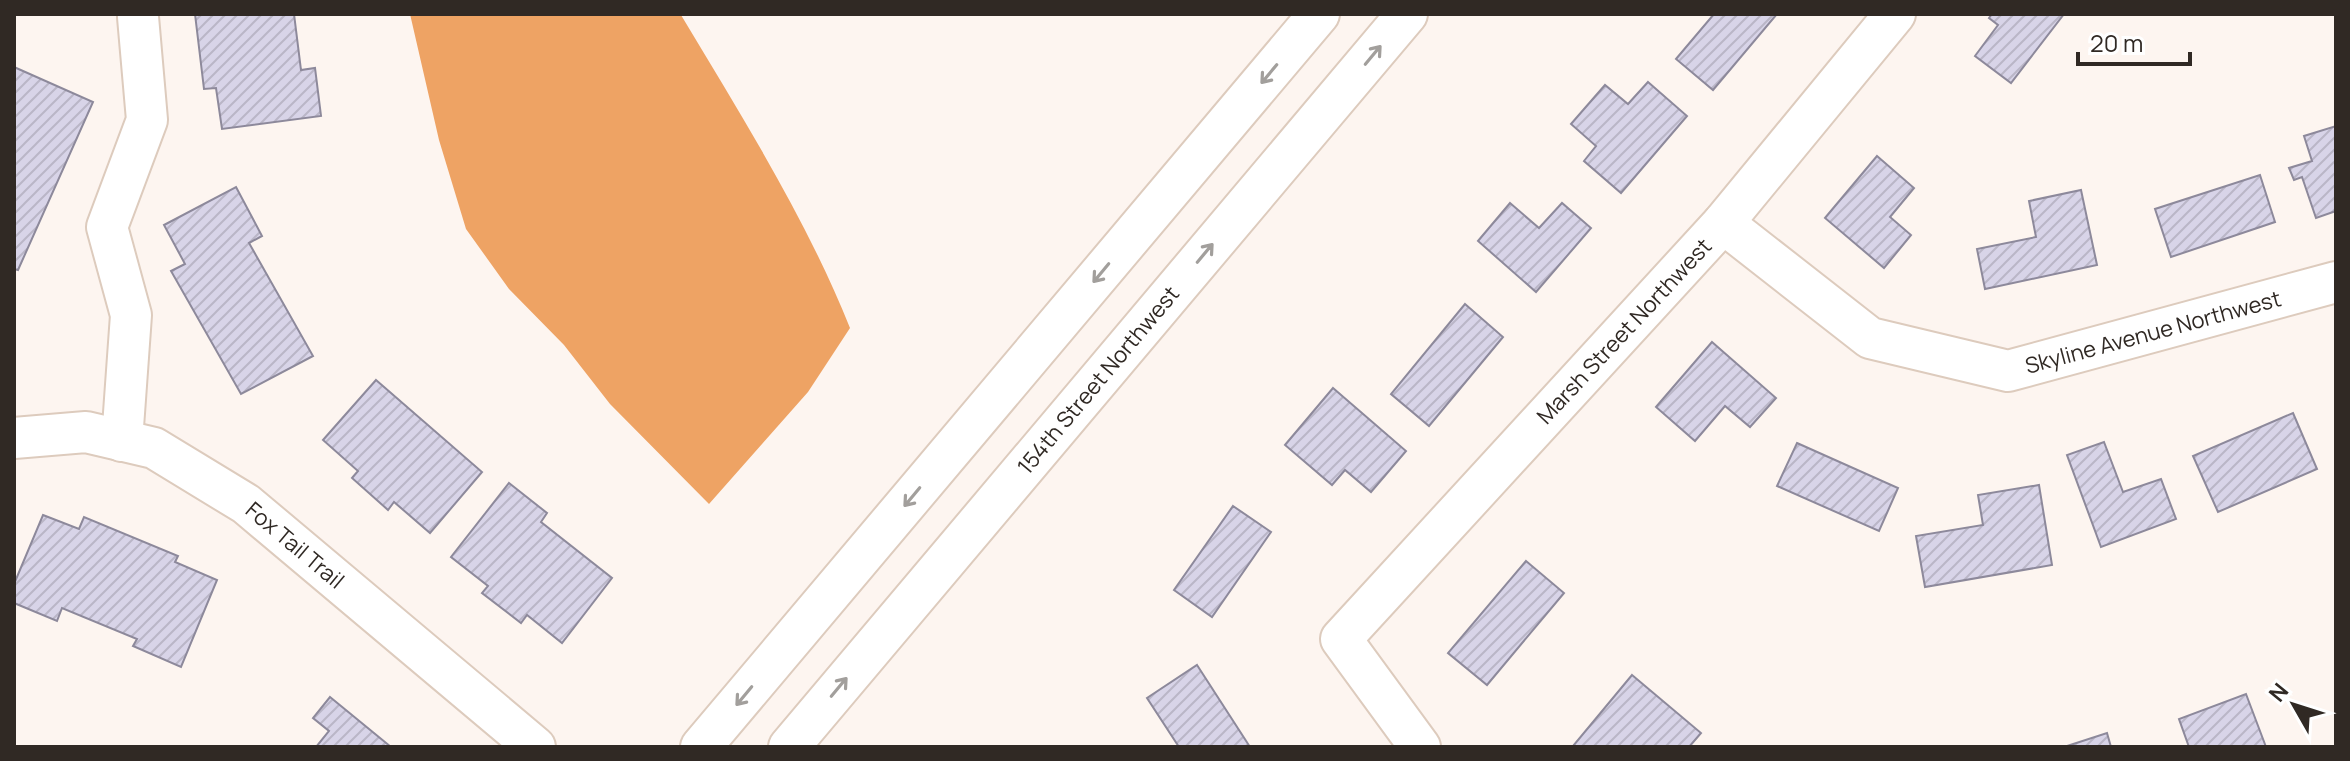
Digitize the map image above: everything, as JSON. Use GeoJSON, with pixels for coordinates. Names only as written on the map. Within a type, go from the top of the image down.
{"type":"FeatureCollection","features":[{"type":"Feature","properties":{"kind":"street"},"geometry":{"type":"LineString","coordinates":[[701,747],[1319,14]]}},
{"type":"Feature","properties":{"kind":"street","name":"154th Street Northwest"},"geometry":{"type":"LineString","coordinates":[[789,747],[1407,14]]}},
{"type":"Feature","properties":{"kind":"street","name":"Marsh Street Northwest"},"geometry":{"type":"LineString","coordinates":[[1420,747],[1341,639],[1723,223],[1895,14]]}},
{"type":"Feature","properties":{"kind":"street"},"geometry":{"type":"LineString","coordinates":[[122,441],[131,315],[107,227],[147,120],[138,17]]}},
{"type":"Feature","properties":{"kind":"street","name":"Skyline Avenue Northwest"},"geometry":{"type":"LineString","coordinates":[[1723,223],[1870,338],[2008,371],[2336,282]]}},
{"type":"Feature","properties":{"kind":"street","name":"Fox Tail Trail"},"geometry":{"type":"LineString","coordinates":[[14,438],[86,432],[154,448],[246,504],[531,746]]}},
{"type":"Feature","properties":{"kind":"shaded area"},"geometry":{"type":"Polygon","coordinates":[[[410,14],[681,15],[793,208],[850,328],[808,392],[709,504],[610,404],[564,345],[509,289],[466,229],[439,140],[410,14]]]}},
{"type":"Feature","properties":{"kind":"building"},"geometry":{"type":"Polygon","coordinates":[[[195,14],[294,14],[301,70],[315,68],[321,116],[222,129],[216,88],[204,89],[195,14]]]}},
{"type":"Feature","properties":{"kind":"building"},"geometry":{"type":"Polygon","coordinates":[[[1714,14],[1777,14],[1713,90],[1676,59],[1714,14]]]}},
{"type":"Feature","properties":{"kind":"building"},"geometry":{"type":"Polygon","coordinates":[[[1992,14],[2064,14],[2011,83],[1975,56],[1998,25],[1989,18],[1992,14]]]}},
{"type":"Feature","properties":{"kind":"building"},"geometry":{"type":"Polygon","coordinates":[[[14,67],[93,102],[18,270],[14,269],[14,67]]]}},
{"type":"Feature","properties":{"kind":"building"},"geometry":{"type":"Polygon","coordinates":[[[1648,82],[1687,116],[1621,193],[1584,161],[1596,146],[1571,124],[1605,85],[1628,104],[1648,82]]]}},
{"type":"Feature","properties":{"kind":"building"},"geometry":{"type":"Polygon","coordinates":[[[2336,126],[2336,211],[2316,218],[2302,177],[2294,180],[2289,168],[2312,161],[2304,136],[2336,126]]]}},
{"type":"Feature","properties":{"kind":"building"},"geometry":{"type":"Polygon","coordinates":[[[1877,156],[1914,188],[1890,217],[1911,235],[1884,268],[1825,218],[1877,156]]]}},
{"type":"Feature","properties":{"kind":"building"},"geometry":{"type":"Polygon","coordinates":[[[2260,175],[2275,222],[2171,257],[2155,209],[2260,175]]]}},
{"type":"Feature","properties":{"kind":"building"},"geometry":{"type":"Polygon","coordinates":[[[236,187],[262,236],[249,243],[313,356],[241,394],[171,271],[185,264],[164,225],[236,187]]]}},
{"type":"Feature","properties":{"kind":"building"},"geometry":{"type":"Polygon","coordinates":[[[2081,190],[2097,265],[1985,289],[1977,249],[2036,237],[2029,201],[2081,190]]]}},
{"type":"Feature","properties":{"kind":"building"},"geometry":{"type":"Polygon","coordinates":[[[1510,203],[1539,228],[1562,203],[1591,228],[1536,292],[1478,241],[1510,203]]]}},
{"type":"Feature","properties":{"kind":"building"},"geometry":{"type":"Polygon","coordinates":[[[1465,304],[1503,337],[1429,426],[1391,394],[1465,304]]]}},
{"type":"Feature","properties":{"kind":"building"},"geometry":{"type":"Polygon","coordinates":[[[1712,342],[1776,398],[1750,427],[1725,406],[1695,441],[1656,407],[1712,342]]]}},
{"type":"Feature","properties":{"kind":"building"},"geometry":{"type":"Polygon","coordinates":[[[376,380],[482,472],[430,533],[394,502],[388,510],[352,478],[358,471],[323,440],[376,380]]]}},
{"type":"Feature","properties":{"kind":"building"},"geometry":{"type":"Polygon","coordinates":[[[1333,388],[1406,451],[1371,492],[1345,470],[1332,485],[1285,445],[1333,388]]]}},
{"type":"Feature","properties":{"kind":"building"},"geometry":{"type":"Polygon","coordinates":[[[2293,413],[2317,469],[2218,512],[2193,456],[2293,413]]]}},
{"type":"Feature","properties":{"kind":"building"},"geometry":{"type":"Polygon","coordinates":[[[2104,442],[2123,492],[2161,479],[2176,519],[2101,547],[2067,455],[2104,442]]]}},
{"type":"Feature","properties":{"kind":"building"},"geometry":{"type":"Polygon","coordinates":[[[1797,443],[1898,488],[1879,531],[1777,486],[1797,443]]]}},
{"type":"Feature","properties":{"kind":"building"},"geometry":{"type":"Polygon","coordinates":[[[509,483],[547,513],[541,522],[612,578],[562,643],[527,615],[521,623],[482,593],[488,586],[451,557],[509,483]]]}},
{"type":"Feature","properties":{"kind":"building"},"geometry":{"type":"Polygon","coordinates":[[[2039,485],[2052,565],[1925,587],[1916,536],[1983,525],[1978,495],[2039,485]]]}},
{"type":"Feature","properties":{"kind":"building"},"geometry":{"type":"Polygon","coordinates":[[[1233,506],[1271,532],[1212,617],[1174,590],[1233,506]]]}},
{"type":"Feature","properties":{"kind":"building"},"geometry":{"type":"Polygon","coordinates":[[[43,515],[79,529],[84,517],[178,556],[175,562],[217,580],[181,667],[133,646],[137,639],[62,608],[57,621],[14,603],[14,584],[43,515]]]}},
{"type":"Feature","properties":{"kind":"building"},"geometry":{"type":"Polygon","coordinates":[[[1526,561],[1564,593],[1487,685],[1448,653],[1526,561]]]}},
{"type":"Feature","properties":{"kind":"building"},"geometry":{"type":"Polygon","coordinates":[[[1197,665],[1250,747],[1179,747],[1147,698],[1197,665]]]}},
{"type":"Feature","properties":{"kind":"building"},"geometry":{"type":"Polygon","coordinates":[[[1632,675],[1701,733],[1689,747],[1573,746],[1632,675]]]}},
{"type":"Feature","properties":{"kind":"building"},"geometry":{"type":"Polygon","coordinates":[[[2246,694],[2266,747],[2189,747],[2179,719],[2246,694]]]}},
{"type":"Feature","properties":{"kind":"building"},"geometry":{"type":"Polygon","coordinates":[[[330,697],[391,747],[316,747],[329,731],[313,718],[330,697]]]}},
{"type":"Feature","properties":{"kind":"building"},"geometry":{"type":"Polygon","coordinates":[[[2107,733],[2111,747],[2064,747],[2107,733]]]}}]}
